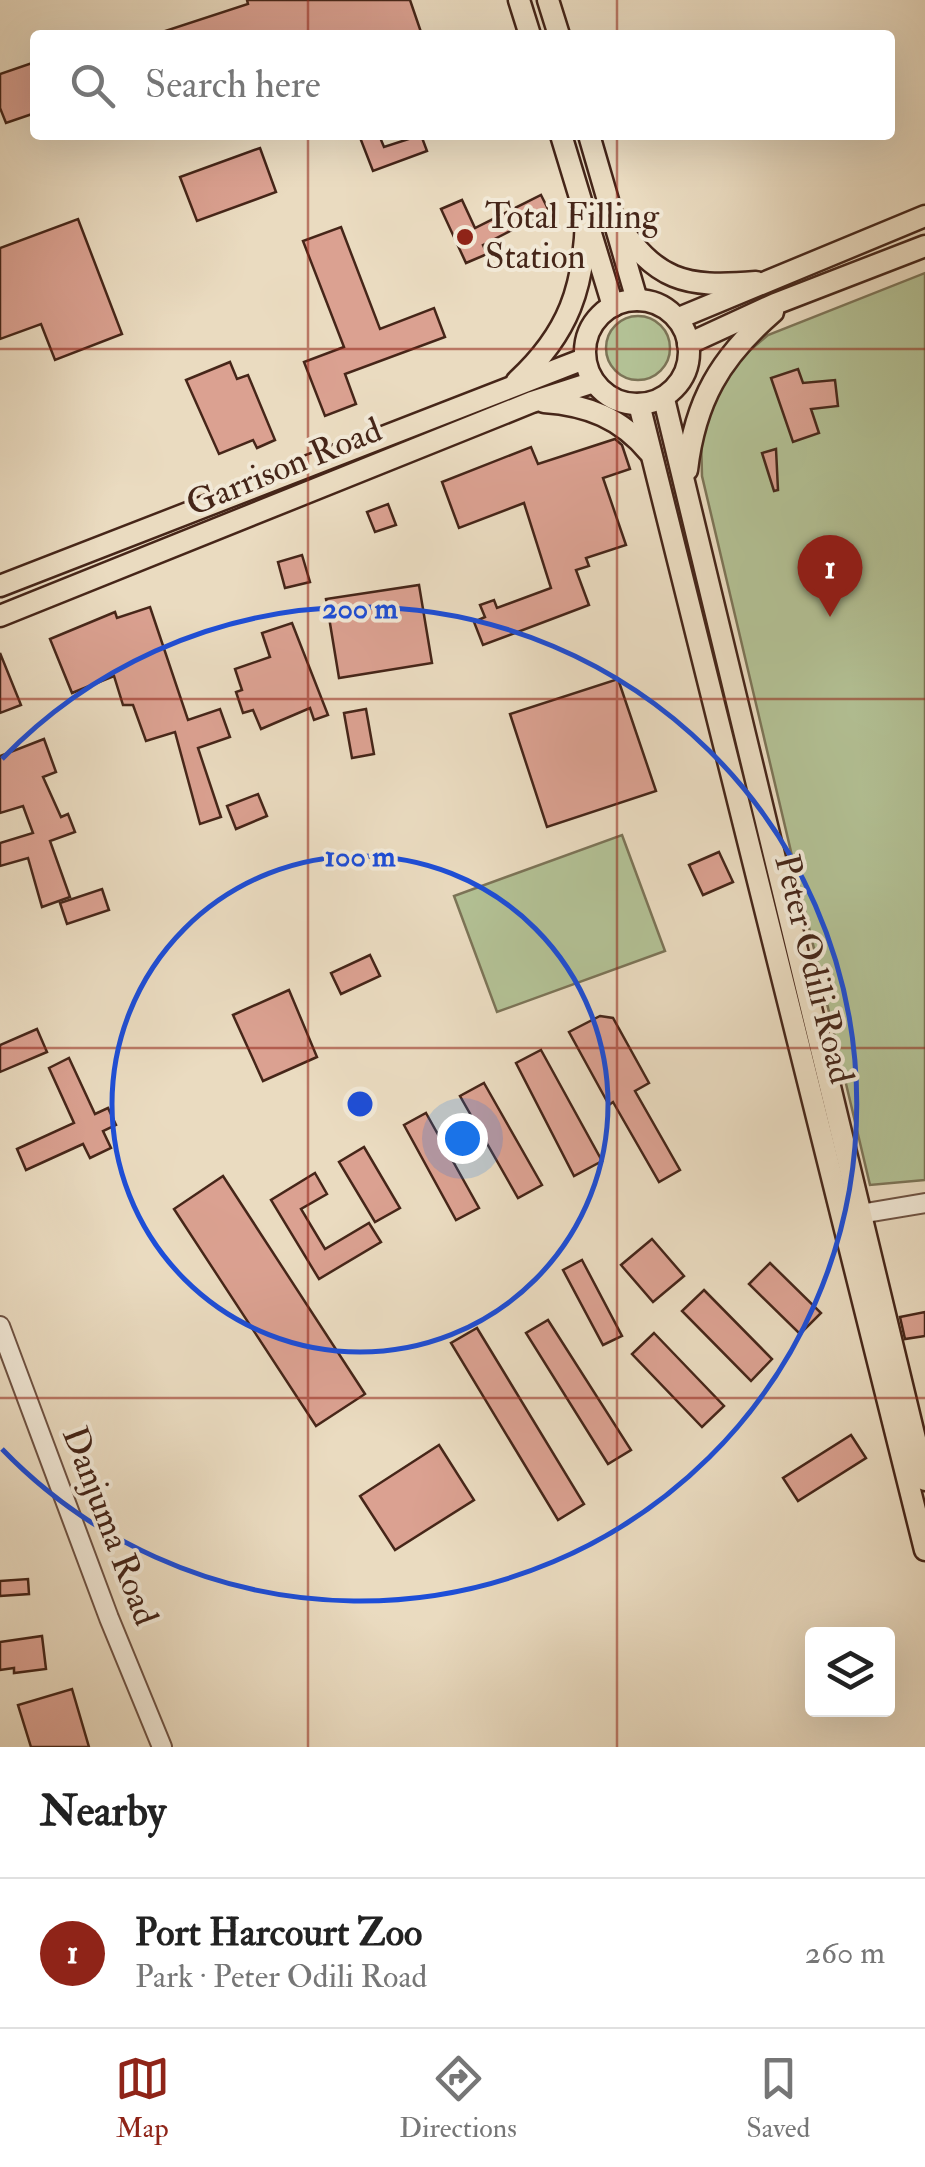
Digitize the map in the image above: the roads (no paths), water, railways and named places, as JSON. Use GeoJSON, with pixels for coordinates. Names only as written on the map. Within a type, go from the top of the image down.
{"type":"FeatureCollection","features":[{"type":"Feature","properties":{"kind":"main road"},"geometry":{"type":"LineString","coordinates":[[519,0],[528,30]]}},
{"type":"Feature","properties":{"kind":"main road"},"geometry":{"type":"LineString","coordinates":[[548,0],[557,30]]}},
{"type":"Feature","properties":{"kind":"main road"},"geometry":{"type":"LineString","coordinates":[[563,140],[612,306]]}},
{"type":"Feature","properties":{"kind":"main road"},"geometry":{"type":"LineString","coordinates":[[590,140],[637,300]]}},
{"type":"Feature","properties":{"kind":"main road"},"geometry":{"type":"LineString","coordinates":[[679,318],[925,216]]}},
{"type":"Feature","properties":{"kind":"main road"},"geometry":{"type":"LineString","coordinates":[[508,389],[554,342],[571,311],[584,266],[586,218]]}},
{"type":"Feature","properties":{"kind":"main road"},"geometry":{"type":"LineString","coordinates":[[614,220],[646,261],[681,279],[728,284],[773,281]]}},
{"type":"Feature","properties":{"kind":"main road"},"geometry":{"type":"LineString","coordinates":[[688,344],[788,299],[925,246]]}},
{"type":"Feature","properties":{"kind":"main road"},"geometry":{"type":"LineString","coordinates":[[684,487],[690,439],[704,396],[720,366],[788,299]]}},
{"type":"Feature","properties":{"kind":"main road"},"geometry":{"type":"LineString","coordinates":[[637,300],[654,303],[679,318],[688,344],[686,372],[664,399],[626,404],[610,397],[594,382],[584,360],[595,320],[612,306],[637,300]]}},
{"type":"Feature","properties":{"kind":"main road","name":"Garrison Road"},"geometry":{"type":"LineString","coordinates":[[0,586],[584,360]]}},
{"type":"Feature","properties":{"kind":"main road","name":"Garrison Road"},"geometry":{"type":"LineString","coordinates":[[0,616],[532,402],[594,382]]}},
{"type":"Feature","properties":{"kind":"main road","name":"Peter Odili Road"},"geometry":{"type":"LineString","coordinates":[[664,399],[925,1550]]}},
{"type":"Feature","properties":{"kind":"main road"},"geometry":{"type":"LineString","coordinates":[[532,402],[567,404],[605,415],[623,424],[653,457]]}},
{"type":"Feature","properties":{"kind":"main road","name":"Peter Odili Road"},"geometry":{"type":"LineString","coordinates":[[639,404],[851,1215],[925,1480]]}},
{"type":"Feature","properties":{"kind":"street"},"geometry":{"type":"LineString","coordinates":[[851,1215],[925,1202]]}},
{"type":"Feature","properties":{"kind":"street","name":"Danjuma Road"},"geometry":{"type":"LineString","coordinates":[[0,1326],[109,1618],[162,1747]]}},
{"type":"Feature","properties":{"kind":"place","name":"Total Filling Station"},"geometry":{"type":"Point","coordinates":[465,237]}},
{"type":"Feature","properties":{"kind":"place","name":"Port Harcourt Zoo"},"geometry":{"type":"Point","coordinates":[830,617]}}]}
